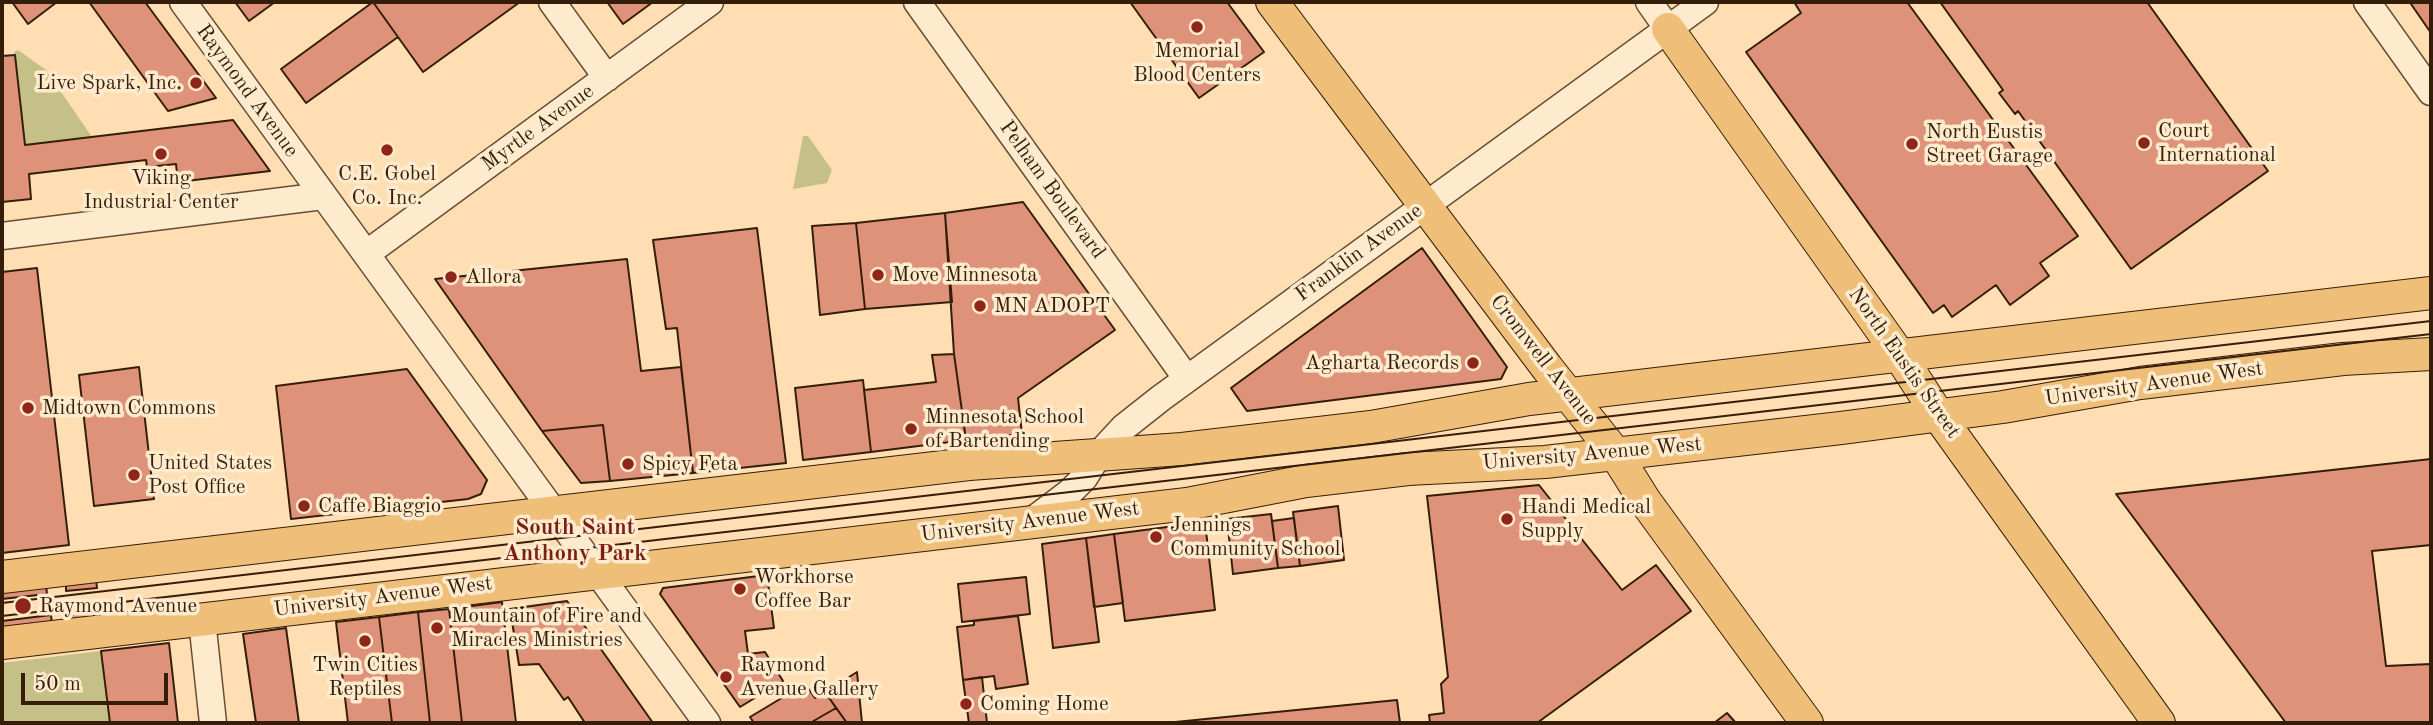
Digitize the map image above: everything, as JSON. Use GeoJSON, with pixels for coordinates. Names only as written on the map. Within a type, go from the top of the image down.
{"type":"FeatureCollection","features":[{"type":"Feature","properties":{"kind":"main road","name":"Cromwell Avenue"},"geometry":{"type":"LineString","coordinates":[[1272,2],[1424,206],[1615,453],[1645,501],[1807,723]]}},
{"type":"Feature","properties":{"kind":"main road","name":"North Eustis Street"},"geometry":{"type":"LineString","coordinates":[[1668,29],[1900,356],[1938,415],[2159,723]]}},
{"type":"Feature","properties":{"kind":"main road"},"geometry":{"type":"LineString","coordinates":[[2,577],[956,466],[1182,450],[1371,427],[1529,399],[1639,385],[2431,293]]}},
{"type":"Feature","properties":{"kind":"main road","name":"University Avenue West"},"geometry":{"type":"LineString","coordinates":[[2,643],[597,571],[1188,504],[1306,481],[1396,470],[1545,462],[1690,446],[2003,407],[2140,383],[2343,359],[2431,354]]}},
{"type":"Feature","properties":{"kind":"street","name":"Raymond Avenue"},"geometry":{"type":"LineString","coordinates":[[183,2],[707,723]]}},
{"type":"Feature","properties":{"kind":"street"},"geometry":{"type":"LineString","coordinates":[[552,2],[607,78]]}},
{"type":"Feature","properties":{"kind":"street","name":"Myrtle Avenue"},"geometry":{"type":"LineString","coordinates":[[366,254],[710,2]]}},
{"type":"Feature","properties":{"kind":"street","name":"Pelham Boulevard"},"geometry":{"type":"LineString","coordinates":[[917,2],[1187,379]]}},
{"type":"Feature","properties":{"kind":"street","name":"North Eustis Street"},"geometry":{"type":"LineString","coordinates":[[1649,2],[1668,29]]}},
{"type":"Feature","properties":{"kind":"street","name":"Franklin Avenue"},"geometry":{"type":"LineString","coordinates":[[1029,523],[1084,478],[1099,454],[1123,428],[1705,2]]}},
{"type":"Feature","properties":{"kind":"street"},"geometry":{"type":"LineString","coordinates":[[2367,2],[2431,92]]}},
{"type":"Feature","properties":{"kind":"street"},"geometry":{"type":"LineString","coordinates":[[2,236],[323,196]]}},
{"type":"Feature","properties":{"kind":"street"},"geometry":{"type":"LineString","coordinates":[[202,620],[213,723]]}},
{"type":"Feature","properties":{"kind":"shaded area"},"geometry":{"type":"Polygon","coordinates":[[[18,50],[46,70],[92,137],[25,145],[14,52],[18,50]]]}},
{"type":"Feature","properties":{"kind":"shaded area"},"geometry":{"type":"Polygon","coordinates":[[[803,136],[808,136],[832,170],[827,183],[793,189],[803,136]]]}},
{"type":"Feature","properties":{"kind":"shaded area"},"geometry":{"type":"Polygon","coordinates":[[[101,651],[110,723],[2,723],[2,663],[101,651]]]}},
{"type":"Feature","properties":{"kind":"building"},"geometry":{"type":"Polygon","coordinates":[[[12,2],[57,2],[28,24],[12,2]]]}},
{"type":"Feature","properties":{"kind":"building"},"geometry":{"type":"Polygon","coordinates":[[[89,2],[145,2],[216,98],[168,111],[89,2]]]}},
{"type":"Feature","properties":{"kind":"building"},"geometry":{"type":"Polygon","coordinates":[[[235,2],[275,2],[249,21],[235,2]]]}},
{"type":"Feature","properties":{"kind":"building"},"geometry":{"type":"Polygon","coordinates":[[[373,2],[520,2],[423,72],[373,2]]]}},
{"type":"Feature","properties":{"kind":"building"},"geometry":{"type":"Polygon","coordinates":[[[373,2],[398,37],[306,103],[281,69],[373,2]]]}},
{"type":"Feature","properties":{"kind":"building"},"geometry":{"type":"Polygon","coordinates":[[[607,2],[653,2],[623,24],[607,2]]]}},
{"type":"Feature","properties":{"kind":"building","name":"Memorial Blood Centers"},"geometry":{"type":"Polygon","coordinates":[[[1130,2],[1227,2],[1264,52],[1199,98],[1130,2]]]}},
{"type":"Feature","properties":{"kind":"building","name":"North Eustis Street Garage"},"geometry":{"type":"Polygon","coordinates":[[[1794,2],[1907,2],[2078,236],[2040,263],[2049,276],[2010,305],[1996,285],[1952,317],[1944,305],[1933,313],[1746,52],[1801,13],[1794,2]]]}},
{"type":"Feature","properties":{"kind":"building","name":"Court International"},"geometry":{"type":"Polygon","coordinates":[[[1940,2],[2147,2],[2268,171],[2131,269],[2018,111],[2015,114],[1999,93],[2003,90],[1940,2]]]}},
{"type":"Feature","properties":{"kind":"building"},"geometry":{"type":"Polygon","coordinates":[[[2431,2],[2431,33],[2411,4],[2431,2]]]}},
{"type":"Feature","properties":{"kind":"building"},"geometry":{"type":"Polygon","coordinates":[[[15,55],[25,145],[233,120],[270,171],[178,182],[176,164],[147,167],[146,160],[29,174],[31,199],[2,202],[2,56],[15,55]]]}},
{"type":"Feature","properties":{"kind":"building"},"geometry":{"type":"Polygon","coordinates":[[[1023,202],[1115,330],[1018,398],[1022,434],[966,440],[954,354],[945,213],[1023,202]]]}},
{"type":"Feature","properties":{"kind":"building"},"geometry":{"type":"Polygon","coordinates":[[[945,213],[952,302],[865,309],[856,223],[945,213]]]}},
{"type":"Feature","properties":{"kind":"building"},"geometry":{"type":"Polygon","coordinates":[[[856,223],[865,309],[820,315],[812,226],[856,223]]]}},
{"type":"Feature","properties":{"kind":"building"},"geometry":{"type":"Polygon","coordinates":[[[757,228],[786,463],[693,473],[677,328],[666,329],[653,240],[757,228]]]}},
{"type":"Feature","properties":{"kind":"building"},"geometry":{"type":"Polygon","coordinates":[[[1422,248],[1507,367],[1501,379],[1247,411],[1231,388],[1422,248]]]}},
{"type":"Feature","properties":{"kind":"building"},"geometry":{"type":"Polygon","coordinates":[[[627,259],[641,371],[681,367],[693,473],[610,481],[603,425],[542,431],[435,279],[627,259]]]}},
{"type":"Feature","properties":{"kind":"building","name":"Midtown Commons"},"geometry":{"type":"Polygon","coordinates":[[[37,268],[69,545],[2,553],[2,272],[37,268]]]}},
{"type":"Feature","properties":{"kind":"building"},"geometry":{"type":"Polygon","coordinates":[[[954,354],[966,440],[871,452],[864,390],[936,382],[932,355],[954,354]]]}},
{"type":"Feature","properties":{"kind":"building","name":"Midtown Commons"},"geometry":{"type":"Polygon","coordinates":[[[139,367],[154,499],[94,506],[79,375],[139,367]]]}},
{"type":"Feature","properties":{"kind":"building"},"geometry":{"type":"Polygon","coordinates":[[[407,369],[487,480],[481,494],[468,499],[291,519],[276,386],[407,369]]]}},
{"type":"Feature","properties":{"kind":"building"},"geometry":{"type":"Polygon","coordinates":[[[863,380],[871,452],[803,460],[795,388],[863,380]]]}},
{"type":"Feature","properties":{"kind":"building"},"geometry":{"type":"Polygon","coordinates":[[[603,425],[610,481],[581,483],[542,431],[603,425]]]}},
{"type":"Feature","properties":{"kind":"building"},"geometry":{"type":"Polygon","coordinates":[[[2431,459],[2431,545],[2372,551],[2386,666],[2431,664],[2431,723],[2286,723],[2116,494],[2431,459]]]}},
{"type":"Feature","properties":{"kind":"building"},"geometry":{"type":"Polygon","coordinates":[[[1539,485],[1622,590],[1656,565],[1691,611],[1537,723],[1430,723],[1429,715],[1444,713],[1441,684],[1448,677],[1427,496],[1539,485]]]}},
{"type":"Feature","properties":{"kind":"building"},"geometry":{"type":"Polygon","coordinates":[[[1338,506],[1344,560],[1300,566],[1293,512],[1338,506]]]}},
{"type":"Feature","properties":{"kind":"building"},"geometry":{"type":"Polygon","coordinates":[[[1271,514],[1278,568],[1233,574],[1227,519],[1271,514]]]}},
{"type":"Feature","properties":{"kind":"building"},"geometry":{"type":"Polygon","coordinates":[[[1294,518],[1300,566],[1278,568],[1272,521],[1294,518]]]}},
{"type":"Feature","properties":{"kind":"building"},"geometry":{"type":"Polygon","coordinates":[[[1205,522],[1215,610],[1125,621],[1114,534],[1205,522]]]}},
{"type":"Feature","properties":{"kind":"building"},"geometry":{"type":"Polygon","coordinates":[[[1114,534],[1123,603],[1094,607],[1086,538],[1114,534]]]}},
{"type":"Feature","properties":{"kind":"building"},"geometry":{"type":"Polygon","coordinates":[[[1086,538],[1099,642],[1053,648],[1042,544],[1086,538]]]}},
{"type":"Feature","properties":{"kind":"building"},"geometry":{"type":"Polygon","coordinates":[[[767,575],[774,628],[745,631],[748,654],[765,652],[783,681],[740,707],[660,594],[663,588],[767,575]]]}},
{"type":"Feature","properties":{"kind":"building"},"geometry":{"type":"Polygon","coordinates":[[[1026,577],[1030,614],[962,622],[958,584],[1026,577]]]}},
{"type":"Feature","properties":{"kind":"building"},"geometry":{"type":"Polygon","coordinates":[[[96,579],[97,588],[66,591],[66,582],[96,579]]]}},
{"type":"Feature","properties":{"kind":"building"},"geometry":{"type":"Polygon","coordinates":[[[46,585],[47,594],[2,599],[2,590],[46,585]]]}},
{"type":"Feature","properties":{"kind":"building"},"geometry":{"type":"Polygon","coordinates":[[[567,601],[653,723],[585,723],[568,697],[564,700],[539,664],[519,665],[510,609],[567,601]]]}},
{"type":"Feature","properties":{"kind":"building"},"geometry":{"type":"Polygon","coordinates":[[[502,602],[516,723],[462,723],[449,609],[502,602]]]}},
{"type":"Feature","properties":{"kind":"building"},"geometry":{"type":"Polygon","coordinates":[[[100,609],[101,618],[70,622],[69,613],[100,609]]]}},
{"type":"Feature","properties":{"kind":"building"},"geometry":{"type":"Polygon","coordinates":[[[449,609],[462,723],[430,723],[418,612],[449,609]]]}},
{"type":"Feature","properties":{"kind":"building"},"geometry":{"type":"Polygon","coordinates":[[[418,612],[430,723],[392,723],[379,617],[418,612]]]}},
{"type":"Feature","properties":{"kind":"building"},"geometry":{"type":"Polygon","coordinates":[[[51,615],[52,624],[2,630],[2,621],[51,615]]]}},
{"type":"Feature","properties":{"kind":"building"},"geometry":{"type":"Polygon","coordinates":[[[1018,616],[1028,684],[996,689],[994,676],[963,680],[957,627],[974,625],[974,621],[1018,616]]]}},
{"type":"Feature","properties":{"kind":"building"},"geometry":{"type":"Polygon","coordinates":[[[379,617],[392,723],[348,723],[336,622],[379,617]]]}},
{"type":"Feature","properties":{"kind":"building"},"geometry":{"type":"Polygon","coordinates":[[[286,628],[299,723],[256,723],[243,634],[286,628]]]}},
{"type":"Feature","properties":{"kind":"building"},"geometry":{"type":"Polygon","coordinates":[[[169,643],[178,723],[110,723],[101,651],[169,643]]]}},
{"type":"Feature","properties":{"kind":"building"},"geometry":{"type":"Polygon","coordinates":[[[857,672],[862,723],[847,723],[825,692],[857,672]]]}},
{"type":"Feature","properties":{"kind":"building"},"geometry":{"type":"Polygon","coordinates":[[[982,677],[987,723],[969,723],[963,680],[982,677]]]}},
{"type":"Feature","properties":{"kind":"building"},"geometry":{"type":"Polygon","coordinates":[[[805,684],[815,698],[825,692],[836,708],[810,723],[754,723],[750,717],[805,684]]]}},
{"type":"Feature","properties":{"kind":"building"},"geometry":{"type":"Polygon","coordinates":[[[1397,700],[1400,723],[1165,723],[1337,706],[1397,700]]]}},
{"type":"Feature","properties":{"kind":"building"},"geometry":{"type":"Polygon","coordinates":[[[836,708],[847,723],[810,723],[836,708]]]}},
{"type":"Feature","properties":{"kind":"building"},"geometry":{"type":"Polygon","coordinates":[[[1727,713],[1736,723],[1714,723],[1727,713]]]}},
{"type":"Feature","properties":{"kind":"tram line"},"geometry":{"type":"LineString","coordinates":[[2,603],[2431,321]]}},
{"type":"Feature","properties":{"kind":"tram line"},"geometry":{"type":"LineString","coordinates":[[2,616],[2431,334]]}},
{"type":"Feature","properties":{"kind":"place","name":"Memorial Blood Centers"},"geometry":{"type":"Point","coordinates":[1197,27]}},
{"type":"Feature","properties":{"kind":"place","name":"Live Spark, Inc."},"geometry":{"type":"Point","coordinates":[196,83]}},
{"type":"Feature","properties":{"kind":"place","name":"Court International"},"geometry":{"type":"Point","coordinates":[2144,143]}},
{"type":"Feature","properties":{"kind":"place","name":"North Eustis Street Garage"},"geometry":{"type":"Point","coordinates":[1912,144]}},
{"type":"Feature","properties":{"kind":"place","name":"C.E. Gobel Co. Inc."},"geometry":{"type":"Point","coordinates":[387,150]}},
{"type":"Feature","properties":{"kind":"place","name":"Viking Industrial Center"},"geometry":{"type":"Point","coordinates":[161,154]}},
{"type":"Feature","properties":{"kind":"place","name":"Move Minnesota"},"geometry":{"type":"Point","coordinates":[878,275]}},
{"type":"Feature","properties":{"kind":"place","name":"Allora"},"geometry":{"type":"Point","coordinates":[451,277]}},
{"type":"Feature","properties":{"kind":"place","name":"MN ADOPT"},"geometry":{"type":"Point","coordinates":[980,306]}},
{"type":"Feature","properties":{"kind":"place","name":"Agharta Records"},"geometry":{"type":"Point","coordinates":[1473,363]}},
{"type":"Feature","properties":{"kind":"place","name":"Midtown Commons"},"geometry":{"type":"Point","coordinates":[28,408]}},
{"type":"Feature","properties":{"kind":"place","name":"Minnesota School of Bartending"},"geometry":{"type":"Point","coordinates":[911,429]}},
{"type":"Feature","properties":{"kind":"place","name":"Spicy Feta"},"geometry":{"type":"Point","coordinates":[628,464]}},
{"type":"Feature","properties":{"kind":"place","name":"United States Post Office"},"geometry":{"type":"Point","coordinates":[134,475]}},
{"type":"Feature","properties":{"kind":"place","name":"Caffe Biaggio"},"geometry":{"type":"Point","coordinates":[304,506]}},
{"type":"Feature","properties":{"kind":"place","name":"Handi Medical Supply"},"geometry":{"type":"Point","coordinates":[1507,519]}},
{"type":"Feature","properties":{"kind":"place","name":"Jennings Community School"},"geometry":{"type":"Point","coordinates":[1156,537]}},
{"type":"Feature","properties":{"kind":"place","name":"Workhorse Coffee Bar"},"geometry":{"type":"Point","coordinates":[740,589]}},
{"type":"Feature","properties":{"kind":"place","name":"Raymond Avenue"},"geometry":{"type":"Point","coordinates":[23,606]}},
{"type":"Feature","properties":{"kind":"place","name":"Mountain of Fire and Miracles Ministries"},"geometry":{"type":"Point","coordinates":[437,628]}},
{"type":"Feature","properties":{"kind":"place","name":"Twin Cities Reptiles"},"geometry":{"type":"Point","coordinates":[365,641]}},
{"type":"Feature","properties":{"kind":"place","name":"Raymond Avenue Gallery"},"geometry":{"type":"Point","coordinates":[726,677]}},
{"type":"Feature","properties":{"kind":"place","name":"Coming Home"},"geometry":{"type":"Point","coordinates":[966,704]}},
{"type":"Feature","properties":{"kind":"district","name":"South Saint Anthony Park"},"geometry":{"type":"Point","coordinates":[575,541]}}]}
